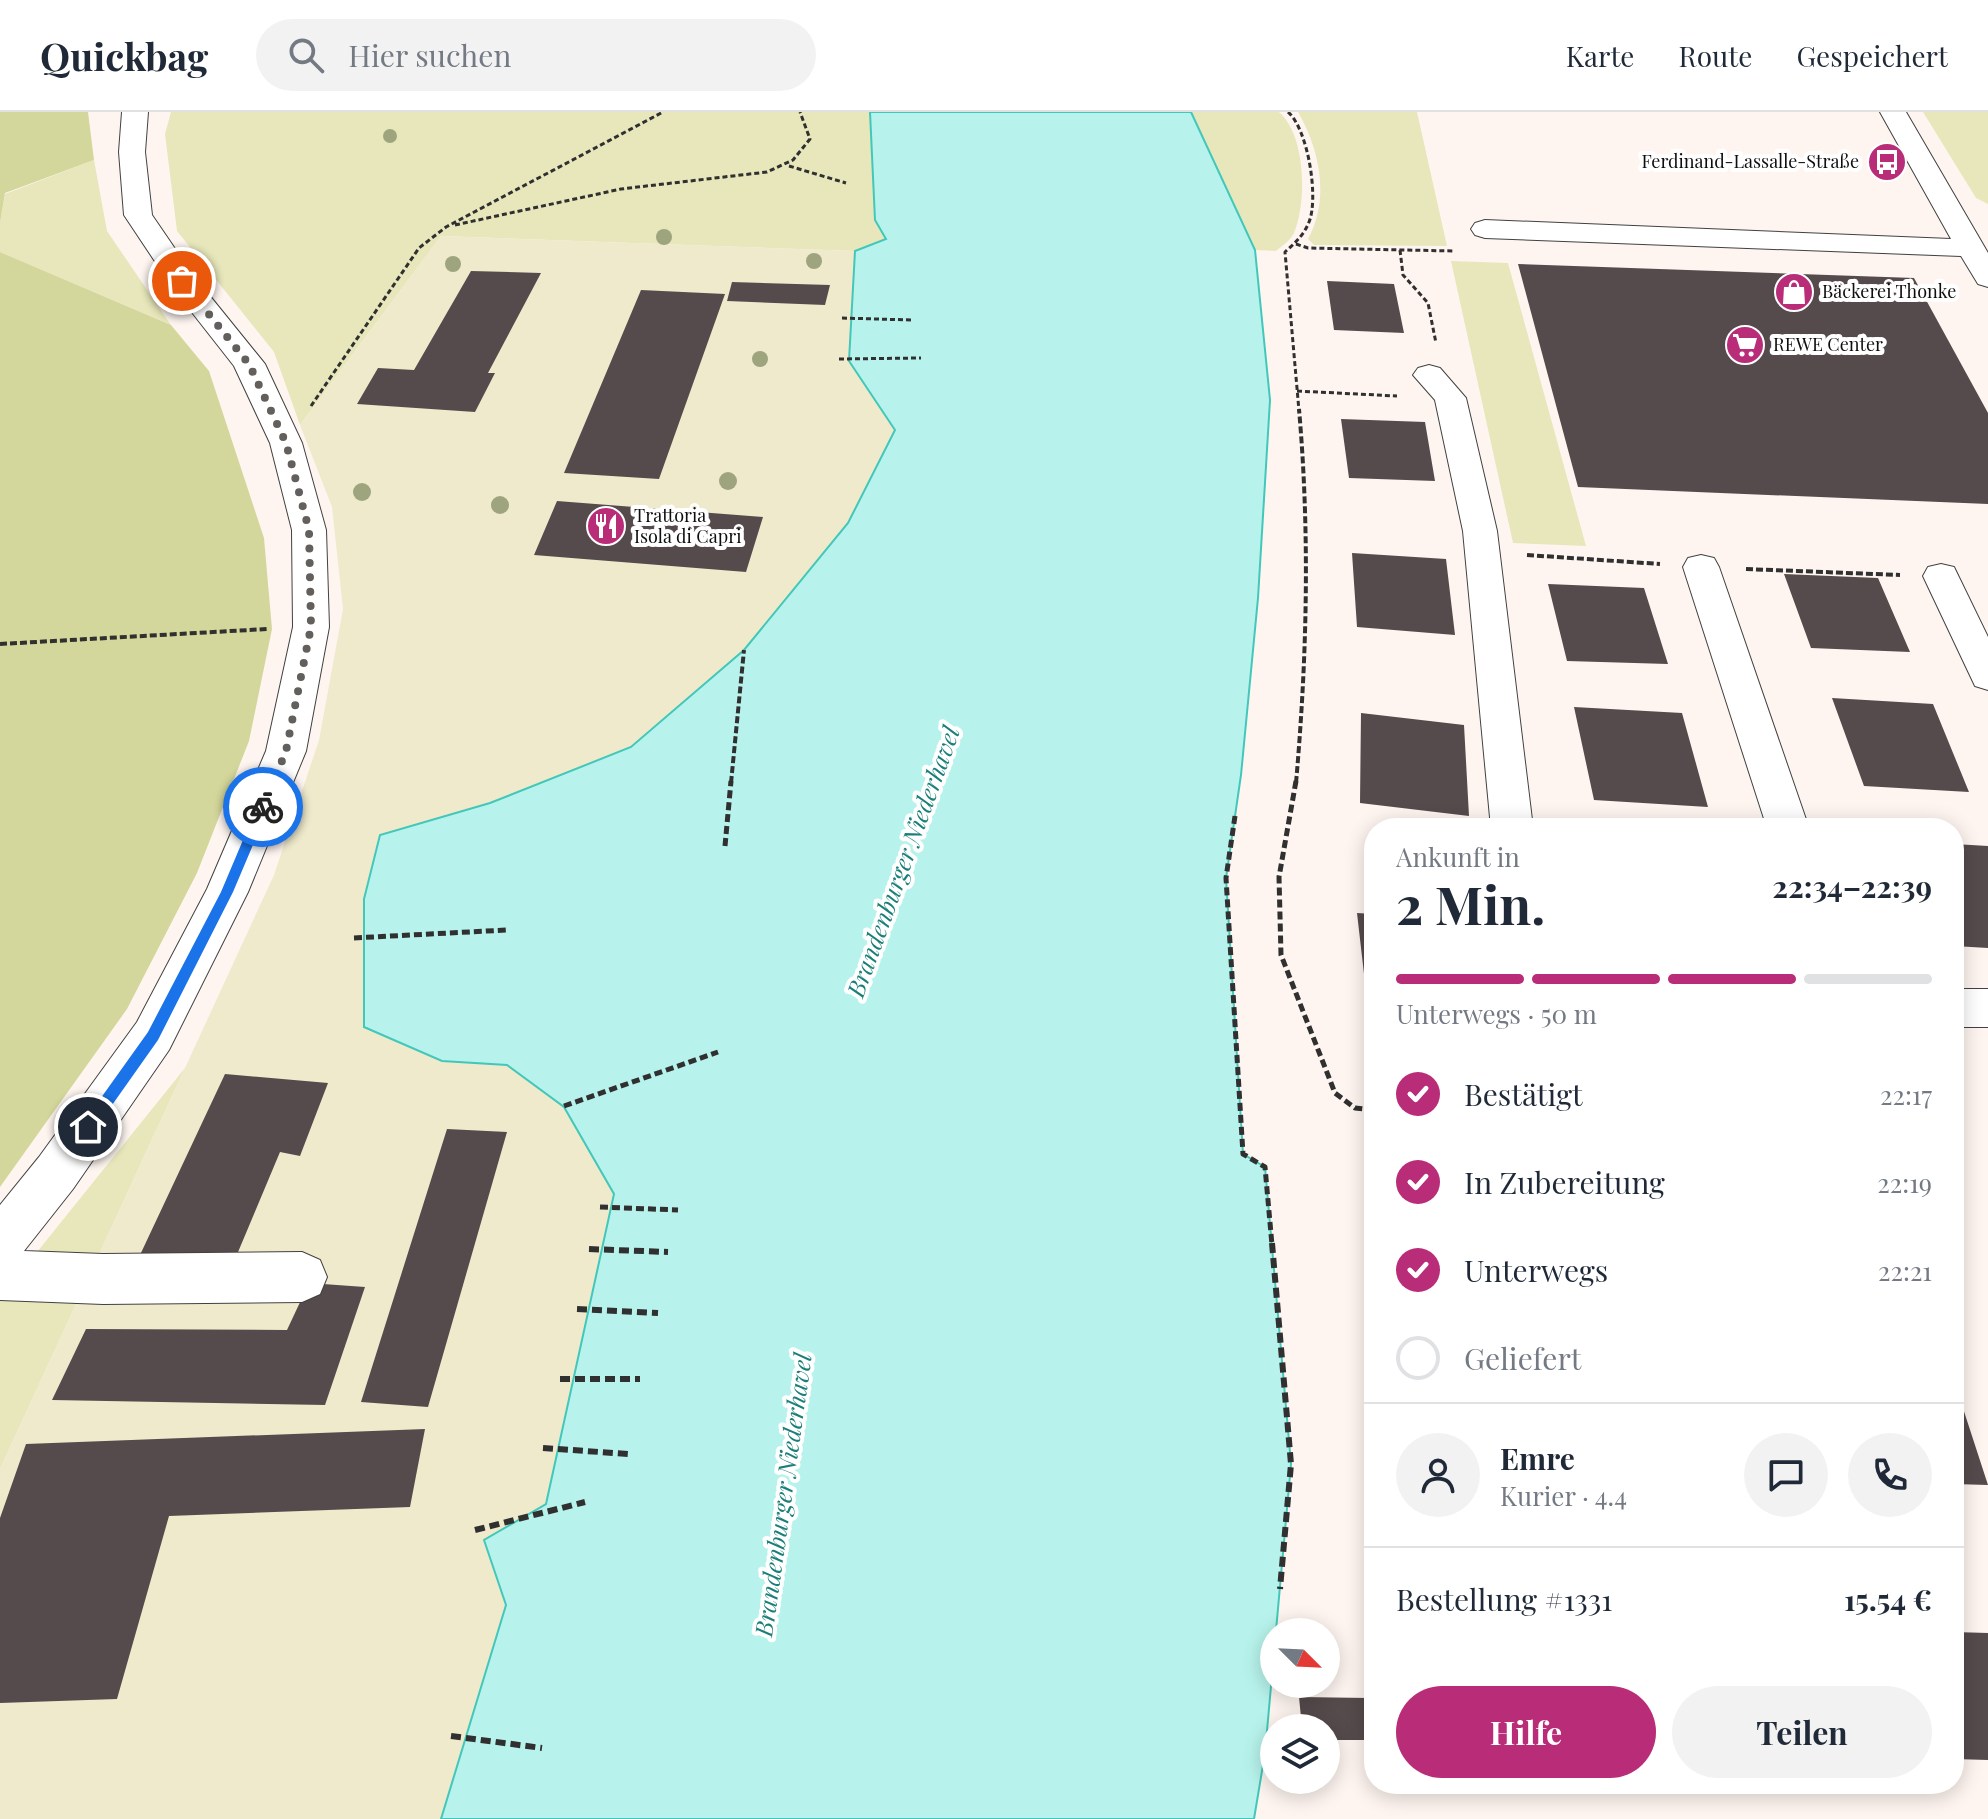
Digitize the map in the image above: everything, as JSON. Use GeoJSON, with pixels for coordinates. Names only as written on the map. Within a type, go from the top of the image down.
{"type":"FeatureCollection","features":[{"type":"Feature","properties":{"kind":"street"},"geometry":{"type":"LineString","coordinates":[[0,1243],[56,1173],[153,1036],[227,892],[286,751],[311,627],[309,530],[286,443],[249,364],[182,281],[138,215],[132,152],[135,112]]}},
{"type":"Feature","properties":{"kind":"street"},"geometry":{"type":"LineString","coordinates":[[1893,112],[1988,278]]}},
{"type":"Feature","properties":{"kind":"street"},"geometry":{"type":"LineString","coordinates":[[1485,229],[1962,237],[1988,225]]}},
{"type":"Feature","properties":{"kind":"street"},"geometry":{"type":"LineString","coordinates":[[1440,387],[1480,531],[1511,818]]}},
{"type":"Feature","properties":{"kind":"street"},"geometry":{"type":"LineString","coordinates":[[1701,567],[1785,818]]}},
{"type":"Feature","properties":{"kind":"street"},"geometry":{"type":"LineString","coordinates":[[1941,576],[1988,676]]}},
{"type":"Feature","properties":{"kind":"street"},"geometry":{"type":"LineString","coordinates":[[1964,1008],[1988,1008]]}},
{"type":"Feature","properties":{"kind":"street"},"geometry":{"type":"LineString","coordinates":[[0,1275],[103,1279],[302,1277]]}},
{"type":"Feature","properties":{"kind":"path"},"geometry":{"type":"LineString","coordinates":[[286,443],[419,248],[446,227],[663,112]]}},
{"type":"Feature","properties":{"kind":"path"},"geometry":{"type":"LineString","coordinates":[[446,227],[621,189],[767,172],[788,166],[796,161],[810,139],[800,112]]}},
{"type":"Feature","properties":{"kind":"path"},"geometry":{"type":"LineString","coordinates":[[1288,112],[1294,117],[1315,182],[1312,218],[1296,244],[1285,252],[1307,496],[1304,689],[1295,791],[1279,877],[1281,955],[1335,1093],[1355,1108],[1364,1109]]}},
{"type":"Feature","properties":{"kind":"path"},"geometry":{"type":"LineString","coordinates":[[788,166],[846,183]]}},
{"type":"Feature","properties":{"kind":"path"},"geometry":{"type":"LineString","coordinates":[[1296,244],[1308,248],[1440,251]]}},
{"type":"Feature","properties":{"kind":"path"},"geometry":{"type":"LineString","coordinates":[[1297,391],[1440,387],[1428,303],[1403,275],[1400,250]]}},
{"type":"Feature","properties":{"kind":"path"},"geometry":{"type":"LineString","coordinates":[[842,318],[911,320]]}},
{"type":"Feature","properties":{"kind":"path"},"geometry":{"type":"LineString","coordinates":[[839,359],[921,358]]}},
{"type":"Feature","properties":{"kind":"path"},"geometry":{"type":"LineString","coordinates":[[0,644],[311,627]]}},
{"type":"Feature","properties":{"kind":"path"},"geometry":{"type":"LineString","coordinates":[[725,846],[744,650]]}},
{"type":"Feature","properties":{"kind":"path"},"geometry":{"type":"LineString","coordinates":[[1235,816],[1226,878],[1243,1154],[1265,1167],[1291,1464],[1280,1589]]}},
{"type":"Feature","properties":{"kind":"path"},"geometry":{"type":"LineString","coordinates":[[354,938],[506,930]]}},
{"type":"Feature","properties":{"kind":"path"},"geometry":{"type":"LineString","coordinates":[[564,1106],[718,1052]]}},
{"type":"Feature","properties":{"kind":"path"},"geometry":{"type":"LineString","coordinates":[[600,1207],[678,1210]]}},
{"type":"Feature","properties":{"kind":"path"},"geometry":{"type":"LineString","coordinates":[[589,1249],[668,1252]]}},
{"type":"Feature","properties":{"kind":"path"},"geometry":{"type":"LineString","coordinates":[[577,1309],[658,1313]]}},
{"type":"Feature","properties":{"kind":"path"},"geometry":{"type":"LineString","coordinates":[[560,1379],[640,1379]]}},
{"type":"Feature","properties":{"kind":"path"},"geometry":{"type":"LineString","coordinates":[[543,1448],[628,1454]]}},
{"type":"Feature","properties":{"kind":"path"},"geometry":{"type":"LineString","coordinates":[[475,1530],[585,1502]]}},
{"type":"Feature","properties":{"kind":"path"},"geometry":{"type":"LineString","coordinates":[[451,1736],[542,1748]]}},
{"type":"Feature","properties":{"kind":"green space"},"geometry":{"type":"Polygon","coordinates":[[[0,112],[88,112],[94,160],[5,193],[0,223],[0,112]]]}},
{"type":"Feature","properties":{"kind":"green space"},"geometry":{"type":"Polygon","coordinates":[[[171,112],[870,112],[875,220],[886,240],[855,251],[441,236],[300,425],[274,352],[177,231],[165,134],[171,112]]]}},
{"type":"Feature","properties":{"kind":"green space"},"geometry":{"type":"Polygon","coordinates":[[[1191,112],[1279,112],[1288,123],[1295,136],[1302,170],[1301,204],[1294,233],[1276,251],[1255,250],[1191,112]]]}},
{"type":"Feature","properties":{"kind":"green space"},"geometry":{"type":"Polygon","coordinates":[[[1298,112],[1417,112],[1447,246],[1314,245],[1308,239],[1319,208],[1320,175],[1312,142],[1298,112]]]}},
{"type":"Feature","properties":{"kind":"green space"},"geometry":{"type":"Polygon","coordinates":[[[1923,112],[1988,112],[1988,204],[1976,198],[1923,112]]]}},
{"type":"Feature","properties":{"kind":"green space"},"geometry":{"type":"Polygon","coordinates":[[[94,160],[107,231],[171,325],[0,252],[0,223],[5,194],[94,160]]]}},
{"type":"Feature","properties":{"kind":"green space"},"geometry":{"type":"Polygon","coordinates":[[[0,252],[171,325],[209,371],[264,538],[272,629],[249,741],[197,873],[127,1009],[0,1187],[0,252]]]}},
{"type":"Feature","properties":{"kind":"green space"},"geometry":{"type":"Polygon","coordinates":[[[1451,261],[1508,263],[1586,546],[1513,543],[1451,261]]]}},
{"type":"Feature","properties":{"kind":"green space"},"geometry":{"type":"Polygon","coordinates":[[[185,1068],[0,1469],[0,1298],[185,1068]]]}},
{"type":"Feature","properties":{"kind":"shaded area"},"geometry":{"type":"Polygon","coordinates":[[[441,236],[855,251],[849,361],[895,430],[848,523],[744,650],[631,747],[490,803],[380,835],[364,899],[442,1061],[507,1065],[564,1106],[614,1194],[546,1504],[484,1540],[506,1605],[441,1819],[0,1819],[0,1469],[274,875],[319,740],[343,609],[332,507],[300,425],[441,236]]]}},
{"type":"Feature","properties":{"kind":"water","name":"Brandenburger Niederhavel"},"geometry":{"type":"Polygon","coordinates":[[[870,112],[1191,112],[1255,250],[1270,400],[1258,598],[1241,775],[1226,878],[1243,1154],[1265,1167],[1291,1464],[1277,1618],[1260,1618],[1260,1698],[1270,1698],[1269,1714],[1260,1714],[1260,1783],[1254,1819],[441,1819],[506,1605],[484,1540],[546,1504],[614,1194],[564,1107],[507,1065],[442,1061],[364,1027],[364,899],[380,835],[490,803],[631,747],[744,650],[848,523],[895,430],[849,361],[855,251],[886,239],[875,220],[870,112]]]}},
{"type":"Feature","properties":{"kind":"building","name":"REWE Center"},"geometry":{"type":"Polygon","coordinates":[[[1518,264],[1914,278],[1988,413],[1988,504],[1578,487],[1518,264]]]}},
{"type":"Feature","properties":{"kind":"building"},"geometry":{"type":"Polygon","coordinates":[[[471,271],[541,273],[488,373],[495,373],[475,412],[357,404],[378,368],[414,370],[471,271]]]}},
{"type":"Feature","properties":{"kind":"building"},"geometry":{"type":"Polygon","coordinates":[[[1327,281],[1394,284],[1404,333],[1334,330],[1327,281]]]}},
{"type":"Feature","properties":{"kind":"building"},"geometry":{"type":"Polygon","coordinates":[[[732,282],[830,285],[825,305],[727,301],[732,282]]]}},
{"type":"Feature","properties":{"kind":"building"},"geometry":{"type":"Polygon","coordinates":[[[641,290],[725,294],[659,479],[564,473],[641,290]]]}},
{"type":"Feature","properties":{"kind":"building"},"geometry":{"type":"Polygon","coordinates":[[[1341,419],[1425,422],[1435,481],[1349,478],[1341,419]]]}},
{"type":"Feature","properties":{"kind":"building"},"geometry":{"type":"Polygon","coordinates":[[[557,501],[763,517],[746,572],[534,555],[557,501]]]}},
{"type":"Feature","properties":{"kind":"building"},"geometry":{"type":"Polygon","coordinates":[[[1352,553],[1446,559],[1455,635],[1357,627],[1352,553]]]}},
{"type":"Feature","properties":{"kind":"building"},"geometry":{"type":"Polygon","coordinates":[[[1784,574],[1878,578],[1910,652],[1811,648],[1784,574]]]}},
{"type":"Feature","properties":{"kind":"building"},"geometry":{"type":"Polygon","coordinates":[[[1548,584],[1644,588],[1668,664],[1567,661],[1548,584]]]}},
{"type":"Feature","properties":{"kind":"building"},"geometry":{"type":"Polygon","coordinates":[[[1832,698],[1933,704],[1969,792],[1864,786],[1832,698]]]}},
{"type":"Feature","properties":{"kind":"building"},"geometry":{"type":"Polygon","coordinates":[[[1574,707],[1682,713],[1708,807],[1594,800],[1574,707]]]}},
{"type":"Feature","properties":{"kind":"building"},"geometry":{"type":"Polygon","coordinates":[[[1361,713],[1464,725],[1469,816],[1360,803],[1361,713]]]}},
{"type":"Feature","properties":{"kind":"building"},"geometry":{"type":"Polygon","coordinates":[[[1964,845],[1988,846],[1988,948],[1964,947],[1964,845]]]}},
{"type":"Feature","properties":{"kind":"building"},"geometry":{"type":"Polygon","coordinates":[[[1357,913],[1364,913],[1364,974],[1357,913]]]}},
{"type":"Feature","properties":{"kind":"building"},"geometry":{"type":"Polygon","coordinates":[[[225,1074],[328,1083],[300,1156],[280,1152],[233,1264],[140,1255],[225,1074]]]}},
{"type":"Feature","properties":{"kind":"building"},"geometry":{"type":"Polygon","coordinates":[[[447,1129],[507,1132],[428,1407],[361,1402],[447,1129]]]}},
{"type":"Feature","properties":{"kind":"building"},"geometry":{"type":"Polygon","coordinates":[[[309,1283],[365,1287],[325,1405],[52,1400],[86,1329],[287,1330],[309,1283]]]}},
{"type":"Feature","properties":{"kind":"building"},"geometry":{"type":"Polygon","coordinates":[[[1964,1411],[1988,1485],[1964,1484],[1964,1411]]]}},
{"type":"Feature","properties":{"kind":"building"},"geometry":{"type":"Polygon","coordinates":[[[425,1429],[410,1507],[169,1516],[117,1699],[0,1703],[0,1518],[26,1444],[425,1429]]]}},
{"type":"Feature","properties":{"kind":"building"},"geometry":{"type":"Polygon","coordinates":[[[1964,1632],[1988,1633],[1988,1760],[1964,1759],[1964,1632]]]}},
{"type":"Feature","properties":{"kind":"building"},"geometry":{"type":"Polygon","coordinates":[[[1299,1698],[1364,1698],[1364,1740],[1340,1740],[1340,1714],[1301,1714],[1299,1698]]]}},
{"type":"Feature","properties":{"kind":"way so far"},"geometry":{"type":"LineString","coordinates":[[182,281],[249,364],[286,443],[309,530],[311,627],[286,751],[263,807]]}},
{"type":"Feature","properties":{"kind":"place","name":"Ferdinand-Lassalle-Straße"},"geometry":{"type":"Point","coordinates":[1887,162]}},
{"type":"Feature","properties":{"kind":"place","name":"Bäckerei Thonke"},"geometry":{"type":"Point","coordinates":[1794,292]}},
{"type":"Feature","properties":{"kind":"place","name":"REWE Center"},"geometry":{"type":"Point","coordinates":[1745,345]}},
{"type":"Feature","properties":{"kind":"place","name":"Trattoria Isola di Capri"},"geometry":{"type":"Point","coordinates":[606,526]}},
{"type":"Feature","properties":{"kind":"route"},"geometry":{"type":"LineString","coordinates":[[88,1127],[153,1036],[227,892],[263,807]]}}]}
